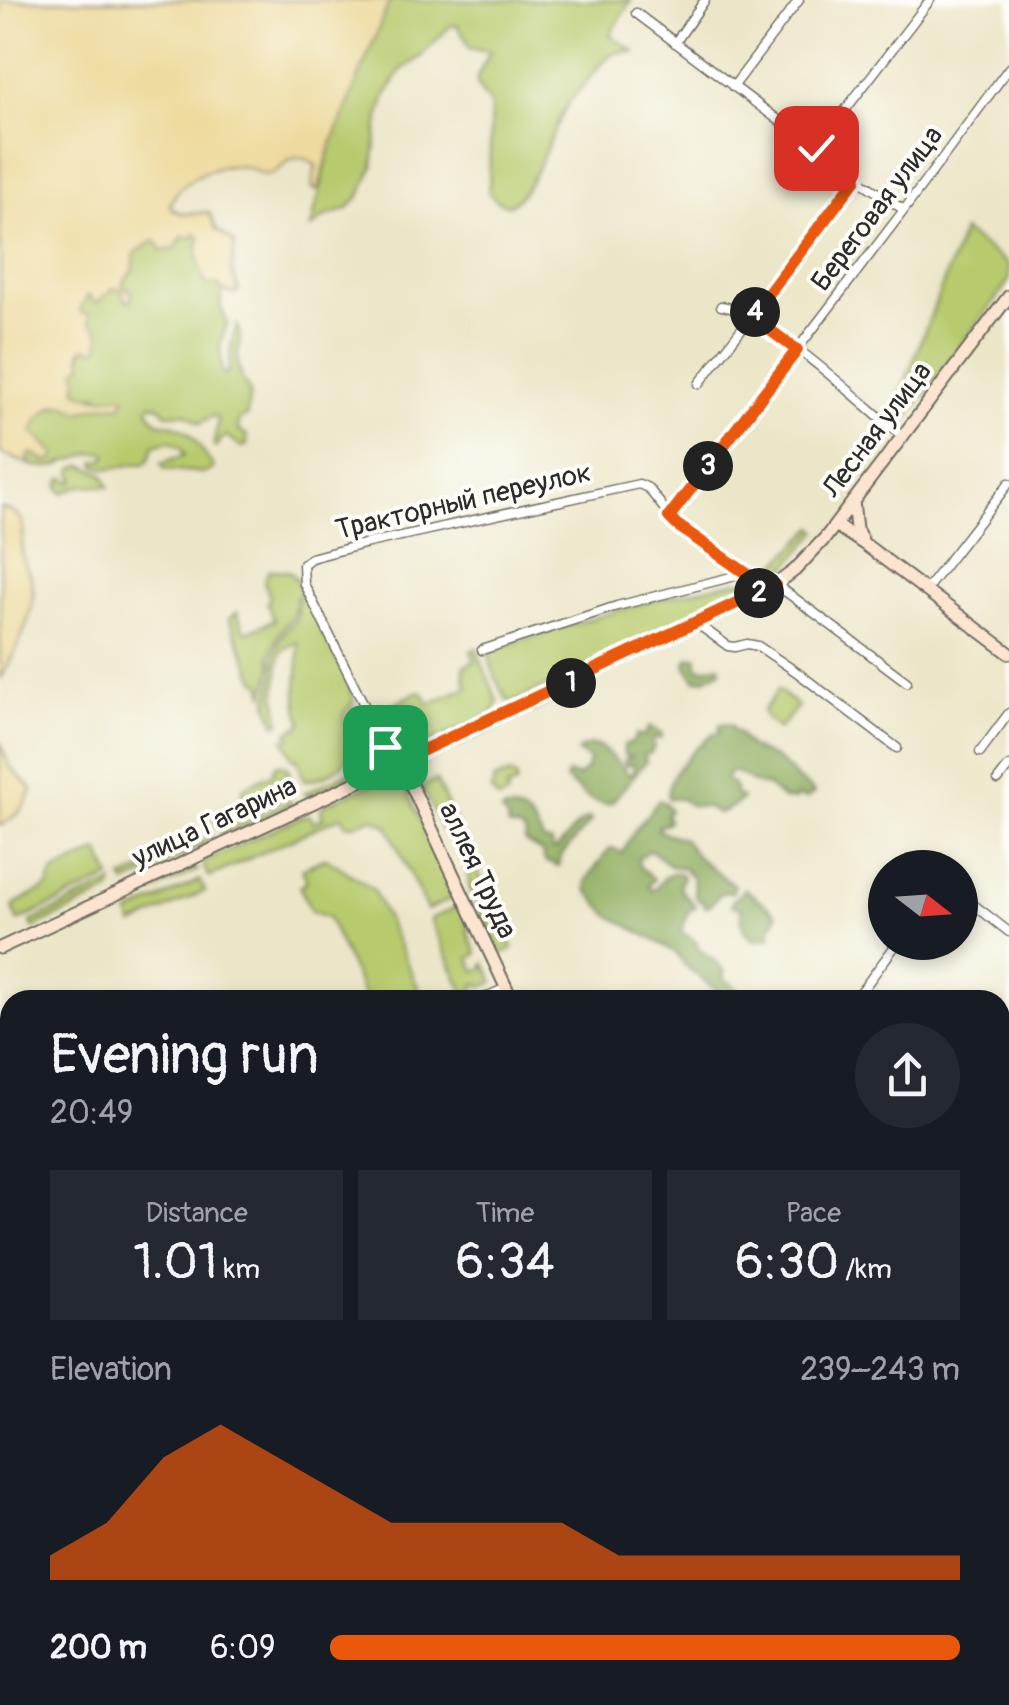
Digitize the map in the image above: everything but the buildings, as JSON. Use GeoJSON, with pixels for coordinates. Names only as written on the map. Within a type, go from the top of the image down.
{"type":"FeatureCollection","features":[{"type":"Feature","properties":{"kind":"street"},"geometry":{"type":"LineString","coordinates":[[675,43],[705,0]]}},
{"type":"Feature","properties":{"kind":"street"},"geometry":{"type":"LineString","coordinates":[[733,87],[799,0]]}},
{"type":"Feature","properties":{"kind":"street"},"geometry":{"type":"LineString","coordinates":[[816,148],[930,0]]}},
{"type":"Feature","properties":{"kind":"street"},"geometry":{"type":"LineString","coordinates":[[636,13],[856,179],[904,210]]}},
{"type":"Feature","properties":{"kind":"street","name":"Береговая улица"},"geometry":{"type":"LineString","coordinates":[[669,517],[1009,68]]}},
{"type":"Feature","properties":{"kind":"street"},"geometry":{"type":"LineString","coordinates":[[699,384],[856,179]]}},
{"type":"Feature","properties":{"kind":"street","name":"Лесная улица"},"geometry":{"type":"LineString","coordinates":[[775,585],[795,570],[835,526],[1009,296]]}},
{"type":"Feature","properties":{"kind":"street"},"geometry":{"type":"LineString","coordinates":[[721,306],[751,316],[902,436]]}},
{"type":"Feature","properties":{"kind":"street"},"geometry":{"type":"LineString","coordinates":[[926,590],[1009,483]]}},
{"type":"Feature","properties":{"kind":"street","name":"Тракторный переулок"},"geometry":{"type":"LineString","coordinates":[[400,761],[385,747],[306,589],[303,564],[312,558],[386,539],[639,484],[648,488],[669,517]]}},
{"type":"Feature","properties":{"kind":"street"},"geometry":{"type":"LineString","coordinates":[[853,501],[856,529],[867,546]]}},
{"type":"Feature","properties":{"kind":"street"},"geometry":{"type":"LineString","coordinates":[[669,517],[747,574],[775,585],[908,682]]}},
{"type":"Feature","properties":{"kind":"street"},"geometry":{"type":"LineString","coordinates":[[835,526],[1006,645]]}},
{"type":"Feature","properties":{"kind":"street"},"geometry":{"type":"LineString","coordinates":[[482,650],[616,606],[747,574]]}},
{"type":"Feature","properties":{"kind":"street","name":"улица Гагарина"},"geometry":{"type":"LineString","coordinates":[[0,948],[775,585]]}},
{"type":"Feature","properties":{"kind":"street"},"geometry":{"type":"LineString","coordinates":[[696,623],[728,646],[758,646],[897,748]]}},
{"type":"Feature","properties":{"kind":"street"},"geometry":{"type":"LineString","coordinates":[[980,752],[1009,713]]}},
{"type":"Feature","properties":{"kind":"street","name":"аллея Труда"},"geometry":{"type":"LineString","coordinates":[[400,761],[507,990]]}},
{"type":"Feature","properties":{"kind":"street"},"geometry":{"type":"LineString","coordinates":[[998,780],[1009,766]]}},
{"type":"Feature","properties":{"kind":"street"},"geometry":{"type":"LineString","coordinates":[[978,908],[1009,932]]}},
{"type":"Feature","properties":{"kind":"street"},"geometry":{"type":"LineString","coordinates":[[862,990],[884,960]]}},
{"type":"Feature","properties":{"kind":"green space"},"geometry":{"type":"Polygon","coordinates":[[[390,0],[631,0],[610,35],[635,52],[609,56],[576,94],[526,188],[509,205],[498,202],[489,192],[491,105],[479,89],[477,78],[490,51],[471,48],[458,26],[451,25],[419,58],[401,70],[386,95],[373,167],[360,196],[346,210],[326,216],[311,228],[330,149],[390,0]]]}},
{"type":"Feature","properties":{"kind":"green space"},"geometry":{"type":"Polygon","coordinates":[[[963,231],[1009,265],[1009,281],[897,432],[889,425],[963,231]]]}},
{"type":"Feature","properties":{"kind":"green space"},"geometry":{"type":"Polygon","coordinates":[[[196,233],[200,238],[197,246],[222,291],[220,305],[227,324],[220,344],[225,375],[237,325],[239,330],[238,365],[249,397],[247,416],[237,426],[247,435],[247,445],[241,447],[227,436],[214,447],[217,417],[200,423],[185,413],[167,414],[151,404],[148,410],[157,422],[179,427],[192,436],[214,467],[211,471],[165,469],[161,463],[185,455],[170,441],[154,445],[144,464],[102,468],[95,462],[106,459],[107,454],[96,453],[54,467],[31,465],[28,458],[32,453],[45,461],[55,453],[32,432],[48,411],[63,404],[81,412],[100,406],[121,406],[76,390],[75,371],[85,347],[80,308],[88,295],[98,302],[114,288],[122,290],[133,270],[134,253],[154,241],[159,244],[196,233]]]}},
{"type":"Feature","properties":{"kind":"green space"},"geometry":{"type":"Polygon","coordinates":[[[83,465],[103,474],[109,487],[84,486],[63,493],[59,488],[61,480],[66,478],[72,483],[73,469],[83,465]]]}},
{"type":"Feature","properties":{"kind":"green space"},"geometry":{"type":"Polygon","coordinates":[[[814,527],[818,531],[783,571],[771,576],[772,569],[814,527]]]}},
{"type":"Feature","properties":{"kind":"green space"},"geometry":{"type":"Polygon","coordinates":[[[269,570],[290,572],[302,590],[295,600],[295,612],[278,635],[270,656],[272,665],[265,694],[229,619],[237,612],[247,632],[274,620],[264,581],[269,570]]]}},
{"type":"Feature","properties":{"kind":"green space"},"geometry":{"type":"Polygon","coordinates":[[[739,581],[752,586],[752,591],[517,700],[508,701],[491,664],[489,651],[644,603],[739,581]]]}},
{"type":"Feature","properties":{"kind":"green space"},"geometry":{"type":"Polygon","coordinates":[[[304,594],[347,679],[354,702],[344,719],[352,739],[350,753],[327,774],[304,780],[298,760],[293,758],[284,739],[291,737],[288,732],[302,721],[297,702],[298,642],[283,649],[280,655],[276,694],[280,722],[276,724],[268,704],[274,657],[281,637],[297,617],[298,600],[304,594]]]}},
{"type":"Feature","properties":{"kind":"green space"},"geometry":{"type":"Polygon","coordinates":[[[476,648],[498,703],[492,714],[414,750],[392,749],[377,715],[382,712],[391,726],[402,722],[392,706],[418,691],[429,704],[468,687],[464,666],[475,661],[471,651],[476,648]]]}},
{"type":"Feature","properties":{"kind":"green space"},"geometry":{"type":"Polygon","coordinates":[[[697,657],[700,669],[720,665],[721,670],[695,680],[686,664],[688,658],[697,657]]]}},
{"type":"Feature","properties":{"kind":"green space"},"geometry":{"type":"Polygon","coordinates":[[[574,686],[578,689],[417,765],[424,755],[574,686]]]}},
{"type":"Feature","properties":{"kind":"green space"},"geometry":{"type":"Polygon","coordinates":[[[778,690],[798,706],[779,729],[763,711],[778,690]]]}},
{"type":"Feature","properties":{"kind":"green space"},"geometry":{"type":"Polygon","coordinates":[[[355,708],[367,726],[370,742],[361,742],[357,737],[352,717],[355,708]]]}},
{"type":"Feature","properties":{"kind":"green space"},"geometry":{"type":"Polygon","coordinates":[[[722,724],[731,725],[748,745],[778,760],[814,793],[806,799],[783,799],[767,785],[732,771],[726,779],[742,798],[724,811],[717,813],[668,798],[670,781],[680,766],[712,734],[720,733],[722,724]]]}},
{"type":"Feature","properties":{"kind":"green space"},"geometry":{"type":"Polygon","coordinates":[[[650,726],[662,734],[661,738],[652,739],[654,746],[651,753],[644,755],[646,761],[612,802],[593,800],[565,779],[568,773],[578,777],[587,768],[589,759],[577,752],[592,745],[605,750],[631,774],[632,763],[624,765],[632,757],[624,755],[624,745],[633,742],[636,734],[644,736],[650,726]]]}},
{"type":"Feature","properties":{"kind":"green space"},"geometry":{"type":"Polygon","coordinates":[[[371,762],[373,766],[312,796],[305,793],[371,762]]]}},
{"type":"Feature","properties":{"kind":"green space"},"geometry":{"type":"Polygon","coordinates":[[[279,764],[290,773],[282,777],[289,794],[218,828],[215,814],[242,800],[244,787],[274,773],[279,764]]]}},
{"type":"Feature","properties":{"kind":"green space"},"geometry":{"type":"Polygon","coordinates":[[[511,774],[517,778],[516,785],[507,788],[508,795],[499,800],[491,791],[494,780],[511,774]]]}},
{"type":"Feature","properties":{"kind":"green space"},"geometry":{"type":"Polygon","coordinates":[[[392,778],[404,784],[455,897],[427,910],[387,825],[372,818],[354,825],[346,824],[342,816],[209,877],[203,865],[206,860],[305,815],[314,822],[323,818],[323,805],[392,778]]]}},
{"type":"Feature","properties":{"kind":"green space"},"geometry":{"type":"Polygon","coordinates":[[[436,780],[513,948],[504,953],[499,951],[470,889],[467,869],[455,843],[442,830],[422,787],[436,780]]]}},
{"type":"Feature","properties":{"kind":"green space"},"geometry":{"type":"Polygon","coordinates":[[[659,800],[665,803],[670,810],[666,816],[669,820],[658,827],[659,831],[684,839],[697,857],[734,885],[733,892],[721,893],[705,907],[695,895],[693,877],[683,868],[670,866],[651,850],[638,858],[639,866],[654,879],[648,885],[652,891],[667,875],[681,874],[682,892],[696,906],[687,913],[682,932],[725,971],[723,977],[738,990],[716,990],[675,952],[609,915],[587,890],[587,880],[609,849],[622,853],[659,800]]]}},
{"type":"Feature","properties":{"kind":"green space"},"geometry":{"type":"Polygon","coordinates":[[[290,801],[293,807],[223,838],[221,833],[290,801]]]}},
{"type":"Feature","properties":{"kind":"green space"},"geometry":{"type":"Polygon","coordinates":[[[519,811],[529,818],[544,841],[552,843],[552,850],[579,824],[589,818],[591,821],[556,866],[525,842],[526,834],[520,829],[509,827],[501,813],[519,811]]]}},
{"type":"Feature","properties":{"kind":"green space"},"geometry":{"type":"Polygon","coordinates":[[[212,837],[214,842],[126,884],[123,879],[212,837]]]}},
{"type":"Feature","properties":{"kind":"green space"},"geometry":{"type":"Polygon","coordinates":[[[99,851],[111,878],[18,921],[13,908],[16,904],[48,887],[54,872],[99,851]]]}},
{"type":"Feature","properties":{"kind":"green space"},"geometry":{"type":"Polygon","coordinates":[[[326,858],[373,889],[419,990],[361,990],[328,917],[311,911],[300,887],[307,881],[302,869],[326,858]]]}},
{"type":"Feature","properties":{"kind":"green space"},"geometry":{"type":"Polygon","coordinates":[[[192,867],[198,870],[123,906],[125,899],[192,867]]]}},
{"type":"Feature","properties":{"kind":"green space"},"geometry":{"type":"Polygon","coordinates":[[[200,880],[205,891],[133,925],[129,914],[200,880]]]}},
{"type":"Feature","properties":{"kind":"green space"},"geometry":{"type":"Polygon","coordinates":[[[113,883],[111,891],[33,928],[31,922],[113,883]]]}},
{"type":"Feature","properties":{"kind":"green space"},"geometry":{"type":"Polygon","coordinates":[[[744,888],[777,914],[771,937],[754,940],[744,930],[741,908],[732,906],[732,901],[744,888]]]}},
{"type":"Feature","properties":{"kind":"green space"},"geometry":{"type":"Polygon","coordinates":[[[459,906],[477,954],[470,958],[475,971],[484,968],[485,963],[494,982],[482,987],[479,983],[474,985],[475,990],[463,990],[430,919],[459,906]]]}},
{"type":"Feature","properties":{"kind":"sand"},"geometry":{"type":"Polygon","coordinates":[[[0,0],[390,0],[330,149],[319,187],[312,187],[316,166],[300,158],[267,175],[244,167],[223,167],[191,180],[170,205],[188,214],[209,212],[216,229],[235,243],[231,270],[239,290],[234,294],[222,291],[218,284],[207,285],[199,262],[200,238],[196,233],[191,238],[183,236],[175,249],[161,251],[154,241],[135,253],[133,270],[122,284],[132,291],[131,301],[126,301],[122,290],[114,288],[98,302],[88,295],[81,313],[89,313],[90,322],[100,332],[99,348],[85,347],[82,351],[76,390],[92,396],[125,398],[121,406],[100,406],[81,412],[64,405],[49,409],[32,432],[56,454],[53,461],[45,461],[32,453],[28,458],[31,465],[0,453],[0,0]]]}},
{"type":"Feature","properties":{"kind":"sand"},"geometry":{"type":"Polygon","coordinates":[[[0,508],[22,522],[23,558],[33,592],[24,631],[0,679],[0,508]]]}},
{"type":"Feature","properties":{"kind":"sand"},"geometry":{"type":"Polygon","coordinates":[[[0,741],[9,766],[32,789],[20,811],[0,826],[0,741]]]}},
{"type":"Feature","properties":{"kind":"route"},"geometry":{"type":"LineString","coordinates":[[385,747],[400,761],[775,585],[747,574],[669,517],[797,350],[751,316],[856,179],[816,148]]}}]}
